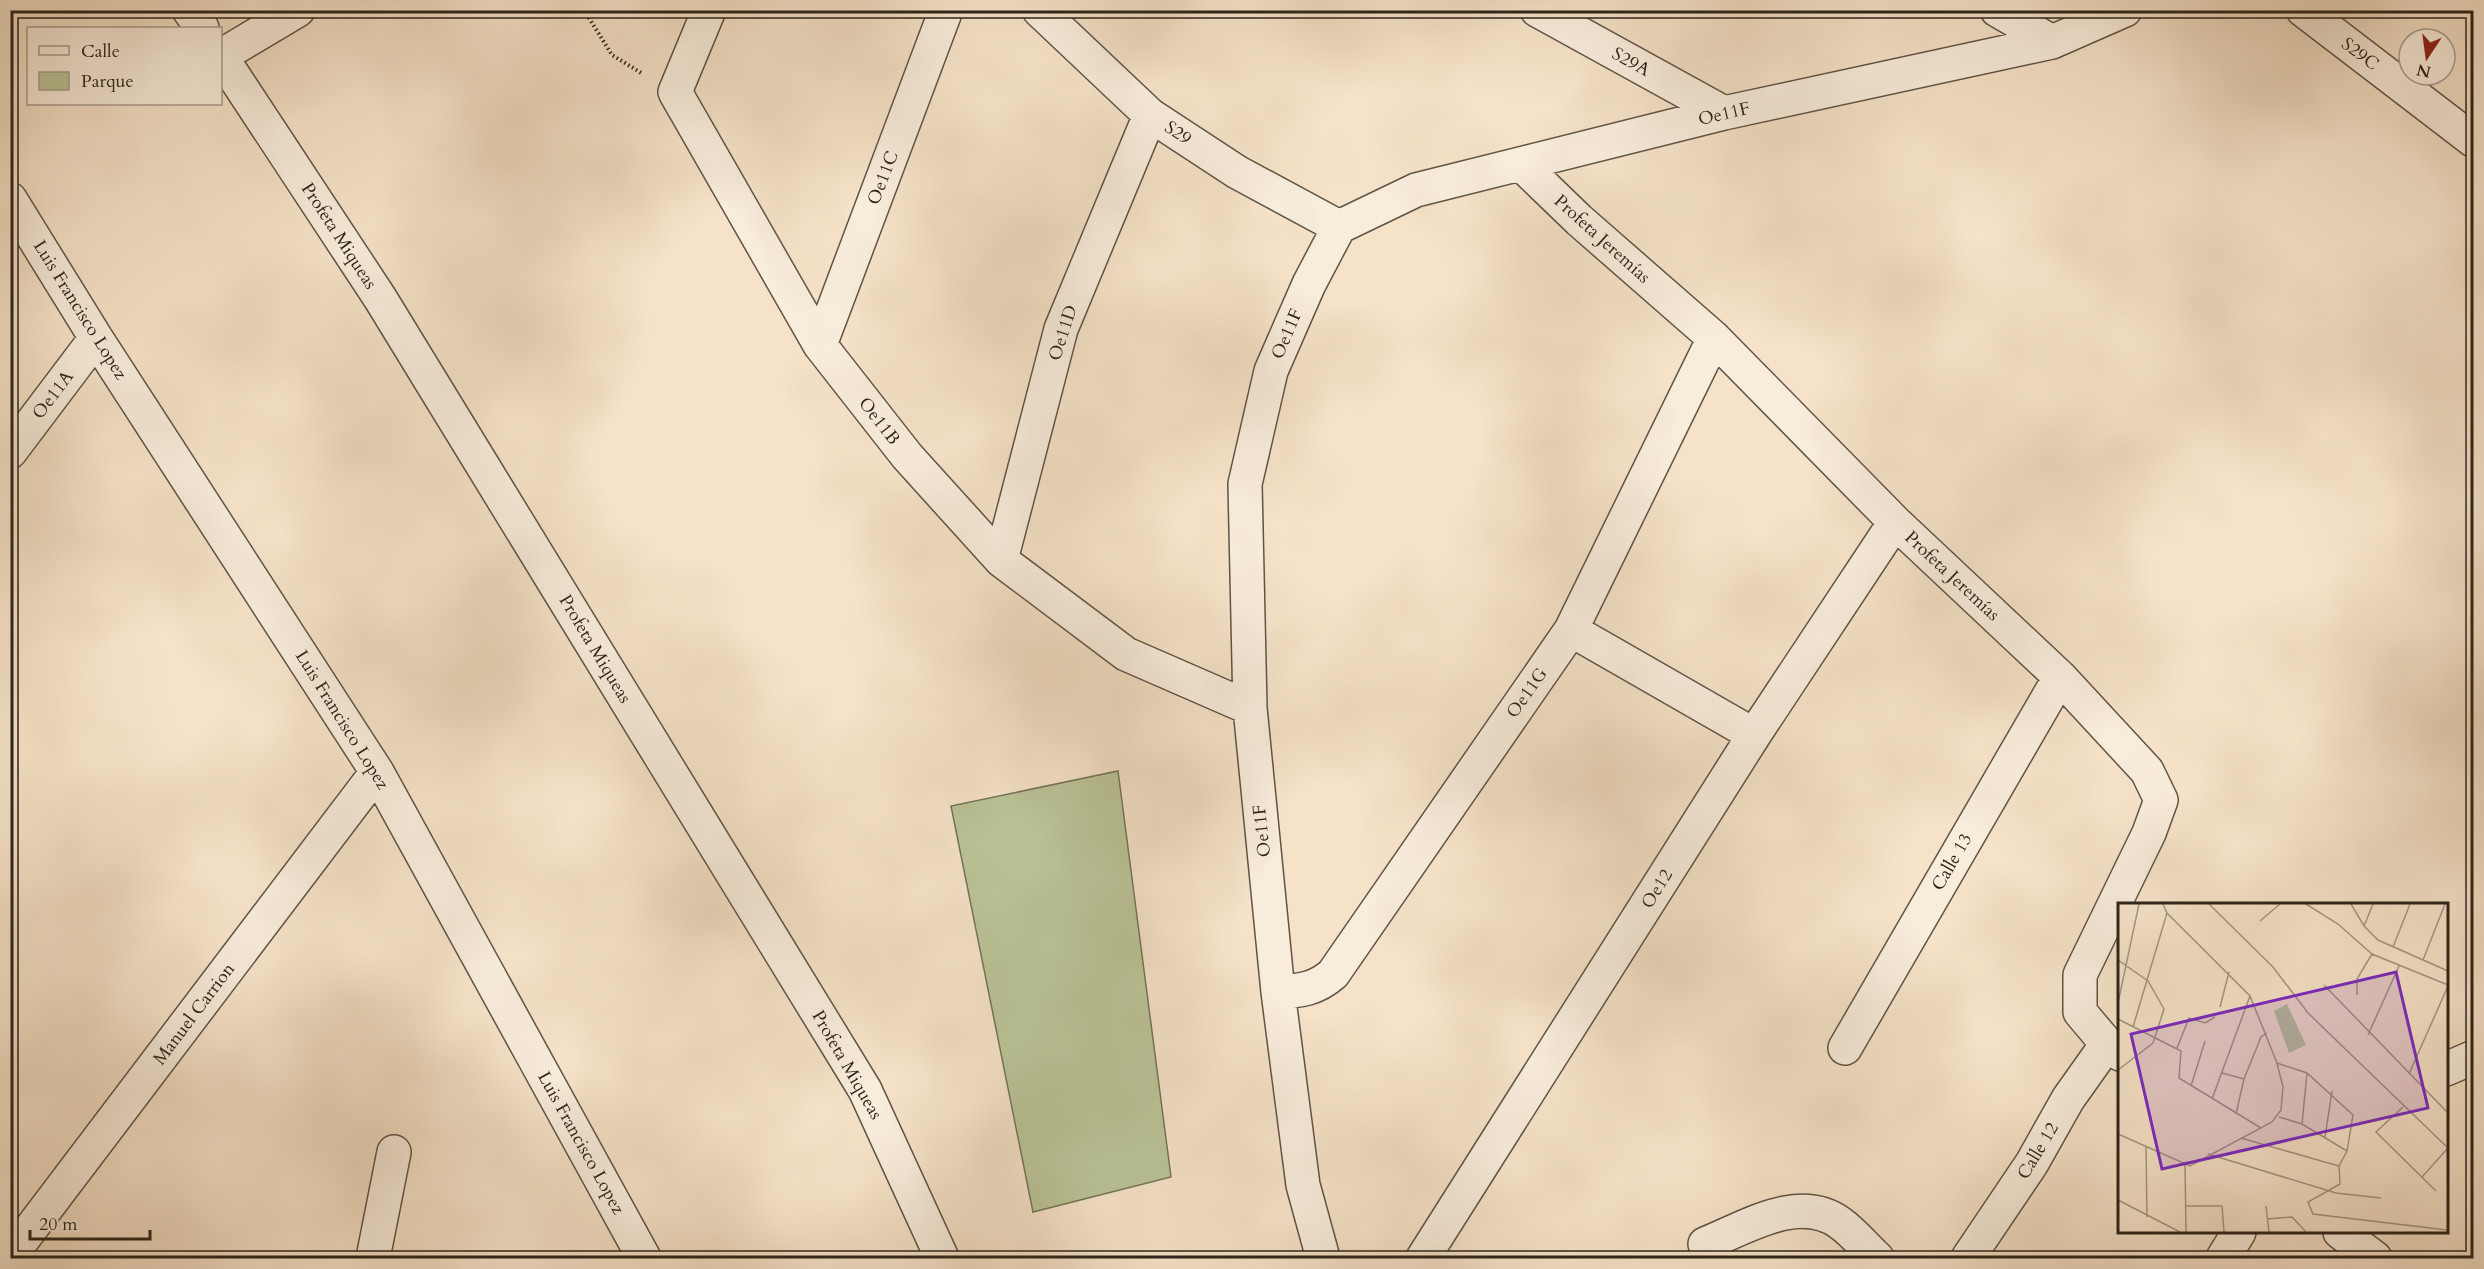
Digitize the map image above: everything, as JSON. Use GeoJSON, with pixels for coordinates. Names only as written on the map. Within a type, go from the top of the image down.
{"type":"FeatureCollection","features":[{"type":"Feature","properties":{"kind":"street"},"geometry":{"type":"LineString","coordinates":[[189,10],[201,27]]}},
{"type":"Feature","properties":{"kind":"street"},"geometry":{"type":"LineString","coordinates":[[222,54],[298,10]]}},
{"type":"Feature","properties":{"kind":"street"},"geometry":{"type":"LineString","coordinates":[[675,92],[709,10]]}},
{"type":"Feature","properties":{"kind":"street","name":"Oe11C"},"geometry":{"type":"LineString","coordinates":[[820,345],[946,10]]}},
{"type":"Feature","properties":{"kind":"street","name":"S29"},"geometry":{"type":"LineString","coordinates":[[1039,10],[1150,115],[1237,172],[1339,226]]}},
{"type":"Feature","properties":{"kind":"street","name":"S29A"},"geometry":{"type":"LineString","coordinates":[[1537,10],[1724,113]]}},
{"type":"Feature","properties":{"kind":"street"},"geometry":{"type":"LineString","coordinates":[[1997,10],[2052,42]]}},
{"type":"Feature","properties":{"kind":"street","name":"Oe11F"},"geometry":{"type":"LineString","coordinates":[[1323,1258],[1303,1185],[1278,992],[1250,708],[1245,484],[1271,371],[1308,284],[1339,226],[1416,190],[1724,113],[2052,42],[2125,10]]}},
{"type":"Feature","properties":{"kind":"street","name":"S29C"},"geometry":{"type":"LineString","coordinates":[[2303,10],[2474,141]]}},
{"type":"Feature","properties":{"kind":"street","name":"Profeta Miqueas"},"geometry":{"type":"LineString","coordinates":[[222,57],[380,298],[865,1090],[942,1258]]}},
{"type":"Feature","properties":{"kind":"street","name":"Oe11B"},"geometry":{"type":"LineString","coordinates":[[675,92],[820,345],[907,456],[1001,560],[1126,654],[1250,708]]}},
{"type":"Feature","properties":{"kind":"street","name":"Oe11D"},"geometry":{"type":"LineString","coordinates":[[1001,560],[1061,329],[1150,115]]}},
{"type":"Feature","properties":{"kind":"street","name":"Profeta Jeremías"},"geometry":{"type":"LineString","coordinates":[[1521,164],[1579,220],[1714,338],[1895,522],[2060,677],[2147,771],[2161,800],[2149,833],[2080,975],[2080,1012],[2113,1049]]}},
{"type":"Feature","properties":{"kind":"street","name":"Luis Francisco Lopez"},"geometry":{"type":"LineString","coordinates":[[10,199],[96,338],[377,772],[644,1258]]}},
{"type":"Feature","properties":{"kind":"street","name":"Oe11A"},"geometry":{"type":"LineString","coordinates":[[10,452],[96,338]]}},
{"type":"Feature","properties":{"kind":"street","name":"Oe11G"},"geometry":{"type":"LineString","coordinates":[[1278,992],[1304,990],[1320,985],[1334,975],[1571,630],[1714,338]]}},
{"type":"Feature","properties":{"kind":"street","name":"Oe12"},"geometry":{"type":"LineString","coordinates":[[1423,1258],[1754,735],[1895,522]]}},
{"type":"Feature","properties":{"kind":"street"},"geometry":{"type":"LineString","coordinates":[[1571,630],[1754,735]]}},
{"type":"Feature","properties":{"kind":"street","name":"Calle 13"},"geometry":{"type":"LineString","coordinates":[[1845,1048],[2060,677]]}},
{"type":"Feature","properties":{"kind":"street","name":"Manuel Carrion"},"geometry":{"type":"LineString","coordinates":[[10,1256],[377,772]]}},
{"type":"Feature","properties":{"kind":"street","name":"Calle 12"},"geometry":{"type":"LineString","coordinates":[[1968,1258],[2032,1163],[2068,1099],[2113,1049]]}},
{"type":"Feature","properties":{"kind":"street"},"geometry":{"type":"LineString","coordinates":[[2448,1068],[2474,1057]]}},
{"type":"Feature","properties":{"kind":"street"},"geometry":{"type":"LineString","coordinates":[[373,1258],[394,1152]]}},
{"type":"Feature","properties":{"kind":"street"},"geometry":{"type":"LineString","coordinates":[[1706,1244],[1779,1213],[1810,1212],[1840,1223],[1877,1258]]}},
{"type":"Feature","properties":{"kind":"street"},"geometry":{"type":"LineString","coordinates":[[2223,1258],[2239,1233]]}},
{"type":"Feature","properties":{"kind":"street"},"geometry":{"type":"LineString","coordinates":[[2341,1233],[2375,1258]]}},
{"type":"Feature","properties":{"kind":"path"},"geometry":{"type":"LineString","coordinates":[[584,10],[612,55],[675,92]]}},
{"type":"Feature","properties":{"kind":"green space"},"geometry":{"type":"Polygon","coordinates":[[[1118,771],[1171,1177],[1033,1212],[951,806],[1118,771]]]}}]}
